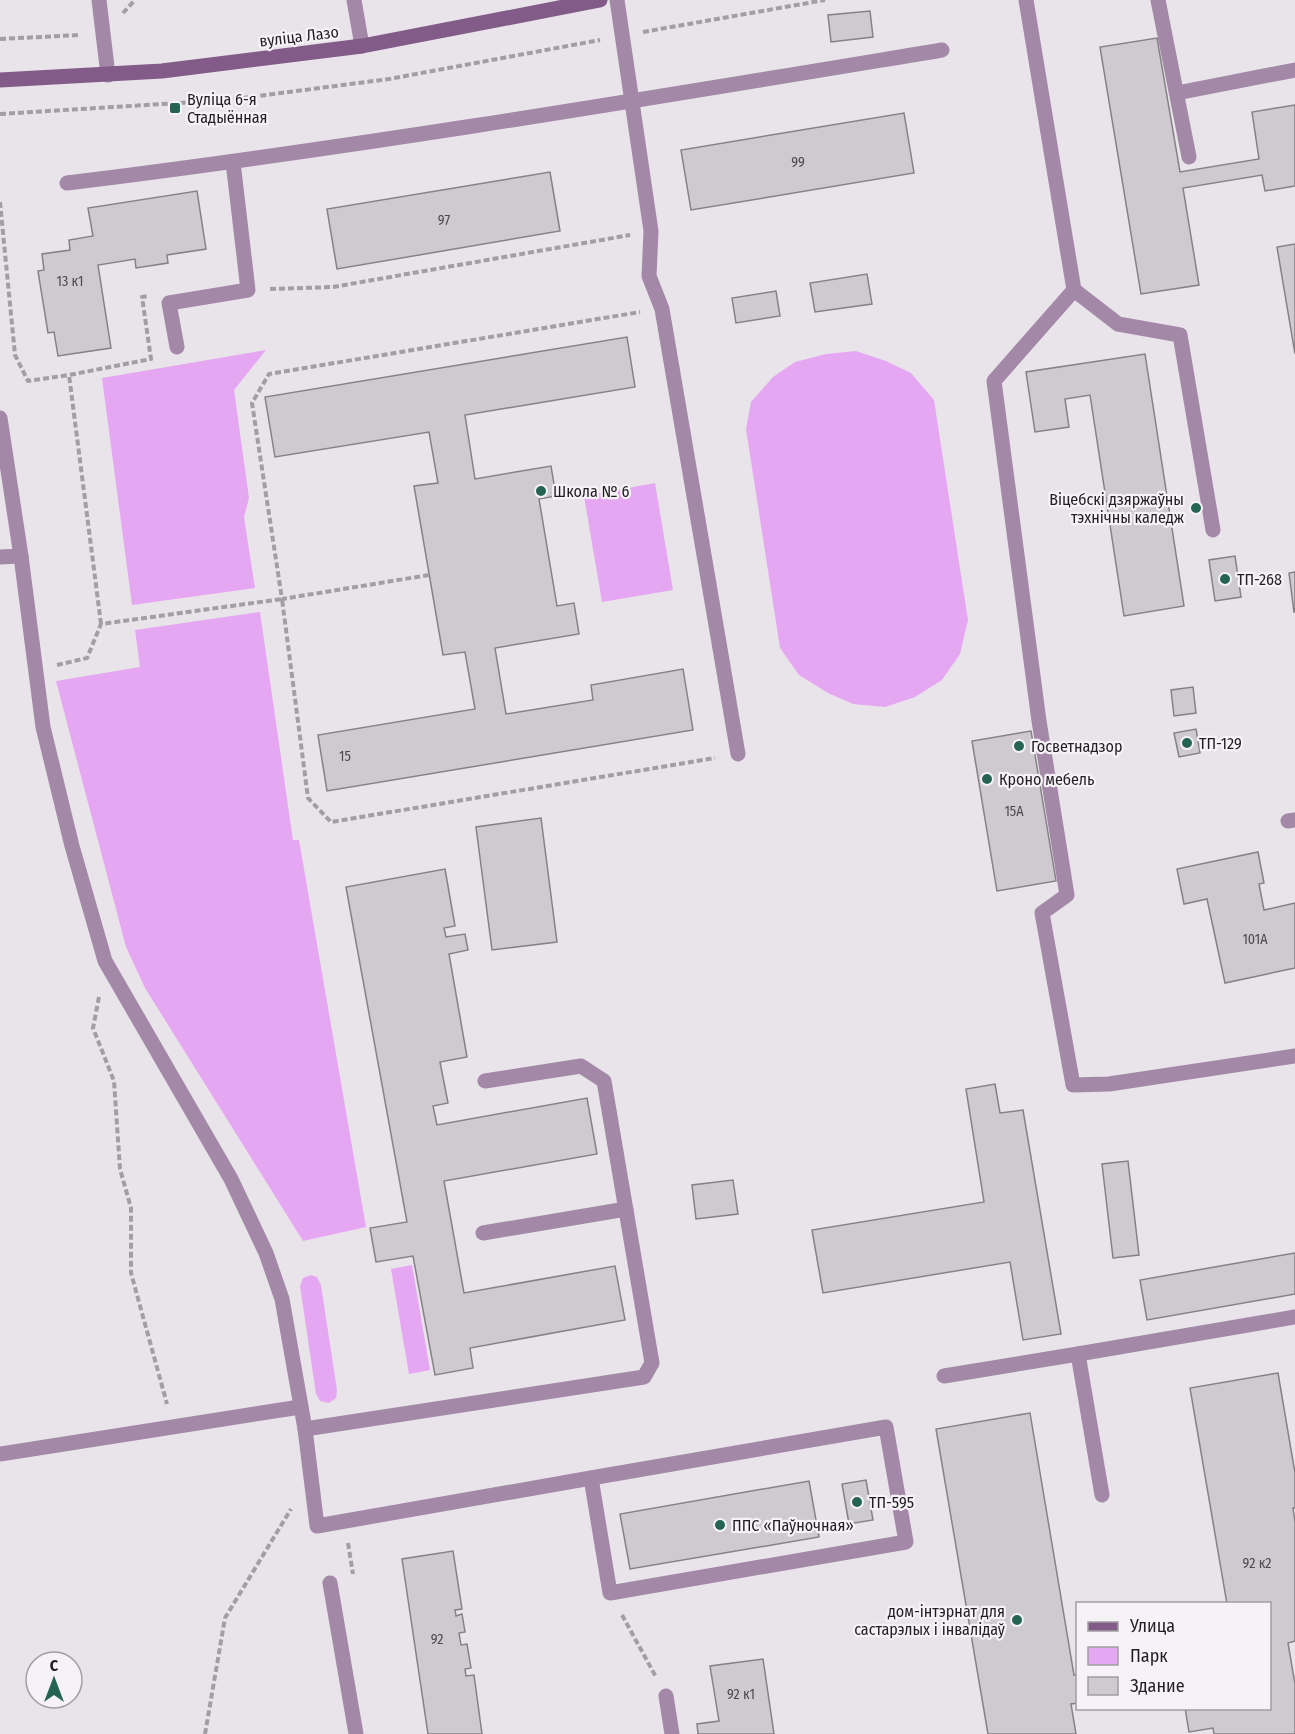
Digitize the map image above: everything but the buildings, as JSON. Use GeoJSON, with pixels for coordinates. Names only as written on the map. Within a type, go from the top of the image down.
{"type":"FeatureCollection","features":[{"type":"Feature","properties":{"kind":"street"},"geometry":{"type":"LineString","coordinates":[[99,0],[108,75]]}},
{"type":"Feature","properties":{"kind":"street"},"geometry":{"type":"LineString","coordinates":[[354,0],[362,46]]}},
{"type":"Feature","properties":{"kind":"street","name":"вуліца Лазо"},"geometry":{"type":"LineString","coordinates":[[0,80],[177,70],[362,46],[600,0]]}},
{"type":"Feature","properties":{"kind":"street"},"geometry":{"type":"LineString","coordinates":[[617,0],[651,231],[649,276],[662,309],[738,754]]}},
{"type":"Feature","properties":{"kind":"street"},"geometry":{"type":"LineString","coordinates":[[1026,0],[1074,290],[1118,324],[1179,335],[1213,531]]}},
{"type":"Feature","properties":{"kind":"street"},"geometry":{"type":"LineString","coordinates":[[1158,0],[1189,157]]}},
{"type":"Feature","properties":{"kind":"street"},"geometry":{"type":"LineString","coordinates":[[67,183],[233,162],[632,101],[942,50]]}},
{"type":"Feature","properties":{"kind":"street"},"geometry":{"type":"LineString","coordinates":[[1177,93],[1295,70]]}},
{"type":"Feature","properties":{"kind":"street"},"geometry":{"type":"LineString","coordinates":[[177,347],[169,303],[248,290],[233,162]]}},
{"type":"Feature","properties":{"kind":"street"},"geometry":{"type":"LineString","coordinates":[[1074,290],[994,381],[1039,721],[1067,895],[1042,913],[1073,1085],[1110,1084],[1295,1056]]}},
{"type":"Feature","properties":{"kind":"street"},"geometry":{"type":"LineString","coordinates":[[0,418],[43,727],[72,846],[105,961],[231,1179],[266,1253],[282,1299],[305,1429],[317,1526],[591,1478],[886,1427],[906,1542],[610,1593],[591,1478]]}},
{"type":"Feature","properties":{"kind":"street"},"geometry":{"type":"LineString","coordinates":[[0,557],[21,556]]}},
{"type":"Feature","properties":{"kind":"street"},"geometry":{"type":"LineString","coordinates":[[305,1429],[644,1377],[652,1364],[604,1081],[581,1066],[485,1081]]}},
{"type":"Feature","properties":{"kind":"street"},"geometry":{"type":"LineString","coordinates":[[483,1233],[626,1209]]}},
{"type":"Feature","properties":{"kind":"street"},"geometry":{"type":"LineString","coordinates":[[944,1376],[1295,1317]]}},
{"type":"Feature","properties":{"kind":"street"},"geometry":{"type":"LineString","coordinates":[[1078,1354],[1102,1495]]}},
{"type":"Feature","properties":{"kind":"street"},"geometry":{"type":"LineString","coordinates":[[0,1454],[300,1407]]}},
{"type":"Feature","properties":{"kind":"street"},"geometry":{"type":"LineString","coordinates":[[330,1583],[356,1734]]}},
{"type":"Feature","properties":{"kind":"street"},"geometry":{"type":"LineString","coordinates":[[666,1696],[672,1734]]}},
{"type":"Feature","properties":{"kind":"path"},"geometry":{"type":"LineString","coordinates":[[0,39],[103,35],[135,0]]}},
{"type":"Feature","properties":{"kind":"path"},"geometry":{"type":"LineString","coordinates":[[0,114],[227,100],[389,79],[825,0]]}},
{"type":"Feature","properties":{"kind":"path"},"geometry":{"type":"LineString","coordinates":[[0,202],[15,355],[28,381],[151,359],[142,297],[153,295]]}},
{"type":"Feature","properties":{"kind":"path"},"geometry":{"type":"LineString","coordinates":[[248,290],[333,287],[651,231]]}},
{"type":"Feature","properties":{"kind":"path"},"geometry":{"type":"LineString","coordinates":[[662,309],[269,374],[252,403],[282,599],[308,798],[331,822],[738,754]]}},
{"type":"Feature","properties":{"kind":"path"},"geometry":{"type":"LineString","coordinates":[[36,670],[87,658],[101,624],[69,375]]}},
{"type":"Feature","properties":{"kind":"path"},"geometry":{"type":"LineString","coordinates":[[101,624],[282,599],[429,575]]}},
{"type":"Feature","properties":{"kind":"path"},"geometry":{"type":"LineString","coordinates":[[105,961],[93,1028],[114,1081],[120,1169],[131,1208],[131,1273],[174,1428]]}},
{"type":"Feature","properties":{"kind":"path"},"geometry":{"type":"LineString","coordinates":[[205,1734],[225,1618],[311,1478]]}},
{"type":"Feature","properties":{"kind":"path"},"geometry":{"type":"LineString","coordinates":[[610,1593],[666,1696]]}},
{"type":"Feature","properties":{"kind":"green space"},"geometry":{"type":"Polygon","coordinates":[[[266,350],[234,390],[249,498],[244,517],[255,588],[132,605],[102,378],[266,350]]]}},
{"type":"Feature","properties":{"kind":"green space"},"geometry":{"type":"Polygon","coordinates":[[[856,351],[886,361],[911,373],[934,400],[968,620],[960,654],[942,680],[915,697],[885,707],[853,704],[828,693],[799,675],[780,648],[746,429],[751,402],[773,377],[795,362],[826,354],[856,351]]]}},
{"type":"Feature","properties":{"kind":"green space"},"geometry":{"type":"Polygon","coordinates":[[[655,483],[673,590],[602,602],[584,496],[655,483]]]}},
{"type":"Feature","properties":{"kind":"green space"},"geometry":{"type":"Polygon","coordinates":[[[260,612],[293,840],[299,840],[366,1227],[303,1241],[145,988],[126,947],[56,681],[140,667],[135,630],[260,612]]]}},
{"type":"Feature","properties":{"kind":"green space"},"geometry":{"type":"Polygon","coordinates":[[[412,1265],[430,1370],[409,1374],[391,1269],[412,1265]]]}},
{"type":"Feature","properties":{"kind":"green space"},"geometry":{"type":"Polygon","coordinates":[[[311,1275],[317,1277],[321,1285],[337,1390],[336,1398],[329,1403],[320,1401],[316,1394],[300,1286],[303,1278],[311,1275]]]}},
{"type":"Feature","properties":{"kind":"place","name":"Вуліца 6-я Стадыённая"},"geometry":{"type":"Point","coordinates":[175,108]}},
{"type":"Feature","properties":{"kind":"place","name":"Школа № 6"},"geometry":{"type":"Point","coordinates":[541,491]}},
{"type":"Feature","properties":{"kind":"place","name":"Віцебскі дзяржаўны тэхнічны каледж"},"geometry":{"type":"Point","coordinates":[1196,508]}},
{"type":"Feature","properties":{"kind":"place","name":"ТП-268"},"geometry":{"type":"Point","coordinates":[1225,579]}},
{"type":"Feature","properties":{"kind":"place","name":"ТП-129"},"geometry":{"type":"Point","coordinates":[1187,743]}},
{"type":"Feature","properties":{"kind":"place","name":"Госветнадзор"},"geometry":{"type":"Point","coordinates":[1019,746]}},
{"type":"Feature","properties":{"kind":"place","name":"Кроно мебель"},"geometry":{"type":"Point","coordinates":[987,779]}},
{"type":"Feature","properties":{"kind":"place","name":"ТП-595"},"geometry":{"type":"Point","coordinates":[857,1502]}},
{"type":"Feature","properties":{"kind":"place","name":"ППС «Паўночная»"},"geometry":{"type":"Point","coordinates":[720,1525]}},
{"type":"Feature","properties":{"kind":"place","name":"дом-інтэрнат для састарэлых і інвалідаў"},"geometry":{"type":"Point","coordinates":[1017,1620]}}]}
